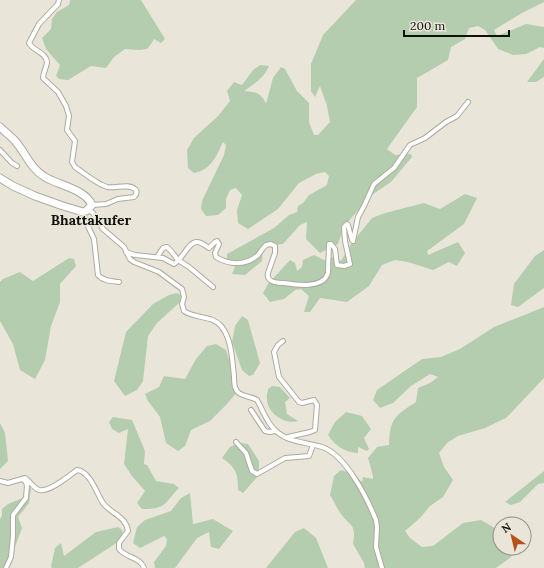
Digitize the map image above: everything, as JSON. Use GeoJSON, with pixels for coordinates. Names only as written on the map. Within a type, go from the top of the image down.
{"type":"FeatureCollection","features":[{"type":"Feature","properties":{"kind":"highway"},"geometry":{"type":"LineString","coordinates":[[0,178],[29,193],[63,206],[85,211],[92,205],[85,196],[45,178],[37,172],[30,164],[15,140],[1,131]]}},
{"type":"Feature","properties":{"kind":"street"},"geometry":{"type":"LineString","coordinates":[[59,0],[54,8],[43,18],[29,43],[33,49],[44,56],[47,63],[43,78],[58,92],[68,112],[67,130],[74,141],[72,162],[75,167],[108,187],[129,187],[134,188],[136,191],[134,197],[118,199],[106,204],[92,205]]}},
{"type":"Feature","properties":{"kind":"street"},"geometry":{"type":"LineString","coordinates":[[126,252],[135,255],[163,258],[174,264],[179,261],[188,247],[194,242],[198,242],[209,248],[217,241],[219,244],[215,253],[216,257],[229,263],[236,264],[257,256],[266,245],[271,244],[275,246],[276,250],[268,273],[269,279],[275,282],[294,285],[309,285],[320,282],[327,276],[328,273],[329,244],[335,249],[337,265],[344,266],[350,264],[345,241],[344,227],[346,224],[348,225],[353,241],[358,217],[374,184],[395,166],[410,145],[425,138],[446,122],[457,116],[468,102]]}},
{"type":"Feature","properties":{"kind":"street"},"geometry":{"type":"LineString","coordinates":[[0,150],[12,163],[17,166]]}},
{"type":"Feature","properties":{"kind":"street"},"geometry":{"type":"LineString","coordinates":[[118,282],[105,280],[98,275],[94,239],[86,222],[85,211],[90,211],[93,213],[103,229],[124,247],[130,259],[159,272],[182,289],[184,297],[182,308],[188,313],[212,320],[220,325],[226,333],[229,344],[235,388],[241,394],[257,400],[276,431],[287,438],[323,447],[336,456],[348,468],[356,480],[376,520],[376,547],[382,568]]}},
{"type":"Feature","properties":{"kind":"street"},"geometry":{"type":"LineString","coordinates":[[157,257],[162,248],[165,247],[171,250],[179,261],[189,267],[212,286]]}},
{"type":"Feature","properties":{"kind":"street"},"geometry":{"type":"LineString","coordinates":[[283,341],[278,345],[274,352],[279,377],[296,400],[302,403],[314,400],[317,405],[314,430],[287,438]]}},
{"type":"Feature","properties":{"kind":"street"},"geometry":{"type":"LineString","coordinates":[[251,410],[265,431],[276,431]]}},
{"type":"Feature","properties":{"kind":"street"},"geometry":{"type":"LineString","coordinates":[[236,442],[246,453],[252,471],[257,474],[285,458],[309,456],[313,445]]}},
{"type":"Feature","properties":{"kind":"street"},"geometry":{"type":"LineString","coordinates":[[0,481],[8,483],[27,479],[38,490],[44,490],[69,477],[77,470],[82,470],[89,478],[105,506],[126,523],[128,531],[119,544],[119,549],[124,554],[142,563],[144,568]]}},
{"type":"Feature","properties":{"kind":"street"},"geometry":{"type":"LineString","coordinates":[[6,568],[11,556],[13,515],[26,498],[27,485],[22,479]]}},
{"type":"Feature","properties":{"kind":"green space"},"geometry":{"type":"Polygon","coordinates":[[[70,0],[141,0],[165,39],[161,43],[154,39],[147,49],[125,49],[114,57],[106,68],[91,66],[68,80],[59,79],[56,76],[60,65],[46,49],[42,38],[51,29],[52,19],[57,12],[69,5],[70,0]]]}},
{"type":"Feature","properties":{"kind":"green space"},"geometry":{"type":"Polygon","coordinates":[[[356,0],[544,0],[544,2],[494,30],[497,36],[526,24],[544,27],[544,48],[540,47],[526,54],[513,55],[498,49],[485,30],[478,26],[469,28],[465,39],[451,47],[448,60],[417,78],[417,107],[387,149],[395,155],[411,154],[412,157],[391,182],[373,194],[344,226],[338,244],[320,253],[306,239],[307,222],[300,225],[283,244],[263,246],[262,261],[245,275],[232,274],[235,267],[227,260],[227,254],[274,228],[289,215],[297,212],[298,206],[303,203],[309,195],[327,185],[329,176],[325,172],[316,174],[299,183],[278,209],[248,229],[238,223],[237,210],[242,195],[236,188],[230,190],[226,199],[226,208],[218,215],[206,216],[201,209],[202,201],[224,155],[226,145],[223,142],[209,166],[194,173],[188,168],[187,150],[194,138],[218,116],[230,101],[227,91],[234,82],[242,85],[253,70],[260,65],[269,66],[262,77],[244,91],[257,93],[262,97],[266,104],[273,78],[281,67],[285,69],[297,91],[309,103],[309,122],[314,135],[318,135],[330,122],[327,106],[320,86],[315,97],[311,91],[311,64],[323,35],[356,0]]]}},
{"type":"Feature","properties":{"kind":"green space"},"geometry":{"type":"Polygon","coordinates":[[[544,59],[544,77],[536,82],[527,82],[544,59]]]}},
{"type":"Feature","properties":{"kind":"green space"},"geometry":{"type":"Polygon","coordinates":[[[465,194],[477,198],[464,224],[427,251],[428,255],[458,242],[465,253],[457,266],[449,262],[433,270],[408,262],[395,260],[382,265],[369,286],[347,302],[320,298],[310,312],[304,312],[309,296],[301,289],[295,290],[284,299],[270,302],[263,293],[268,284],[290,260],[295,263],[297,271],[302,267],[303,260],[314,255],[324,260],[332,257],[341,261],[351,244],[372,218],[385,213],[424,203],[440,209],[465,194]]]}},
{"type":"Feature","properties":{"kind":"green space"},"geometry":{"type":"Polygon","coordinates":[[[544,250],[544,288],[518,307],[511,305],[514,284],[535,256],[544,250]]]}},
{"type":"Feature","properties":{"kind":"green space"},"geometry":{"type":"Polygon","coordinates":[[[69,258],[74,259],[76,266],[60,284],[60,302],[51,326],[45,360],[35,379],[20,370],[13,344],[0,321],[0,282],[3,279],[20,272],[33,281],[69,258]]]}},
{"type":"Feature","properties":{"kind":"green space"},"geometry":{"type":"Polygon","coordinates":[[[177,293],[181,295],[180,302],[157,323],[148,336],[143,381],[137,390],[125,396],[114,381],[126,332],[153,304],[169,295],[177,293]]]}},
{"type":"Feature","properties":{"kind":"green space"},"geometry":{"type":"Polygon","coordinates":[[[544,307],[544,378],[506,418],[485,428],[458,436],[447,443],[439,453],[444,467],[453,480],[443,497],[430,506],[420,518],[405,531],[410,538],[422,547],[433,546],[463,523],[481,520],[492,526],[492,556],[512,556],[496,568],[365,568],[364,563],[353,544],[353,529],[340,512],[330,495],[334,476],[341,470],[351,473],[362,482],[363,477],[373,479],[368,458],[377,447],[389,445],[392,424],[398,415],[416,402],[418,388],[430,383],[438,377],[430,374],[411,386],[393,403],[380,408],[373,400],[377,390],[422,359],[441,357],[460,349],[494,327],[544,307]]]}},
{"type":"Feature","properties":{"kind":"green space"},"geometry":{"type":"Polygon","coordinates":[[[242,316],[248,320],[260,363],[253,375],[249,376],[242,370],[232,342],[235,326],[242,316]]]}},
{"type":"Feature","properties":{"kind":"green space"},"geometry":{"type":"Polygon","coordinates":[[[216,344],[226,350],[239,390],[210,421],[191,430],[185,446],[178,451],[166,443],[160,417],[148,401],[145,394],[159,387],[164,376],[185,379],[196,359],[207,346],[216,344]]]}},
{"type":"Feature","properties":{"kind":"green space"},"geometry":{"type":"Polygon","coordinates":[[[272,386],[280,387],[290,398],[285,402],[287,414],[298,421],[293,422],[282,419],[270,409],[267,397],[268,389],[272,386]]]}},
{"type":"Feature","properties":{"kind":"green space"},"geometry":{"type":"Polygon","coordinates":[[[346,412],[362,416],[371,429],[364,438],[369,449],[367,451],[358,447],[358,453],[345,450],[334,443],[328,435],[335,422],[346,412]]]}},
{"type":"Feature","properties":{"kind":"green space"},"geometry":{"type":"Polygon","coordinates":[[[113,417],[132,420],[145,451],[144,464],[147,465],[156,481],[174,484],[179,488],[167,502],[160,507],[142,509],[137,503],[145,491],[124,464],[128,429],[119,433],[112,429],[109,422],[113,417]]]}},
{"type":"Feature","properties":{"kind":"green space"},"geometry":{"type":"Polygon","coordinates":[[[0,423],[5,433],[8,461],[0,469],[0,423]]]}},
{"type":"Feature","properties":{"kind":"green space"},"geometry":{"type":"Polygon","coordinates":[[[239,443],[248,444],[259,461],[259,475],[243,493],[238,490],[237,475],[235,471],[222,458],[230,447],[239,443]]]}},
{"type":"Feature","properties":{"kind":"green space"},"geometry":{"type":"Polygon","coordinates":[[[544,471],[544,483],[538,484],[520,502],[511,505],[505,502],[544,471]]]}},
{"type":"Feature","properties":{"kind":"green space"},"geometry":{"type":"Polygon","coordinates":[[[27,485],[31,489],[29,503],[18,517],[22,528],[9,563],[9,568],[0,568],[0,519],[2,516],[2,509],[8,504],[25,497],[27,485]]]}},
{"type":"Feature","properties":{"kind":"green space"},"geometry":{"type":"Polygon","coordinates":[[[190,493],[193,524],[213,519],[233,531],[219,549],[211,547],[209,532],[197,538],[175,568],[155,568],[154,562],[166,546],[167,539],[164,536],[140,548],[133,543],[137,527],[145,520],[171,511],[181,498],[190,493]]]}},
{"type":"Feature","properties":{"kind":"green space"},"geometry":{"type":"Polygon","coordinates":[[[118,527],[122,530],[123,535],[118,542],[78,568],[52,568],[51,566],[55,548],[61,543],[64,556],[96,532],[118,527]]]}},
{"type":"Feature","properties":{"kind":"green space"},"geometry":{"type":"Polygon","coordinates":[[[304,528],[316,538],[328,568],[266,568],[295,532],[304,528]]]}},
{"type":"Feature","properties":{"kind":"district","name":"Bhattakufer"},"geometry":{"type":"Point","coordinates":[91,220]}}]}
